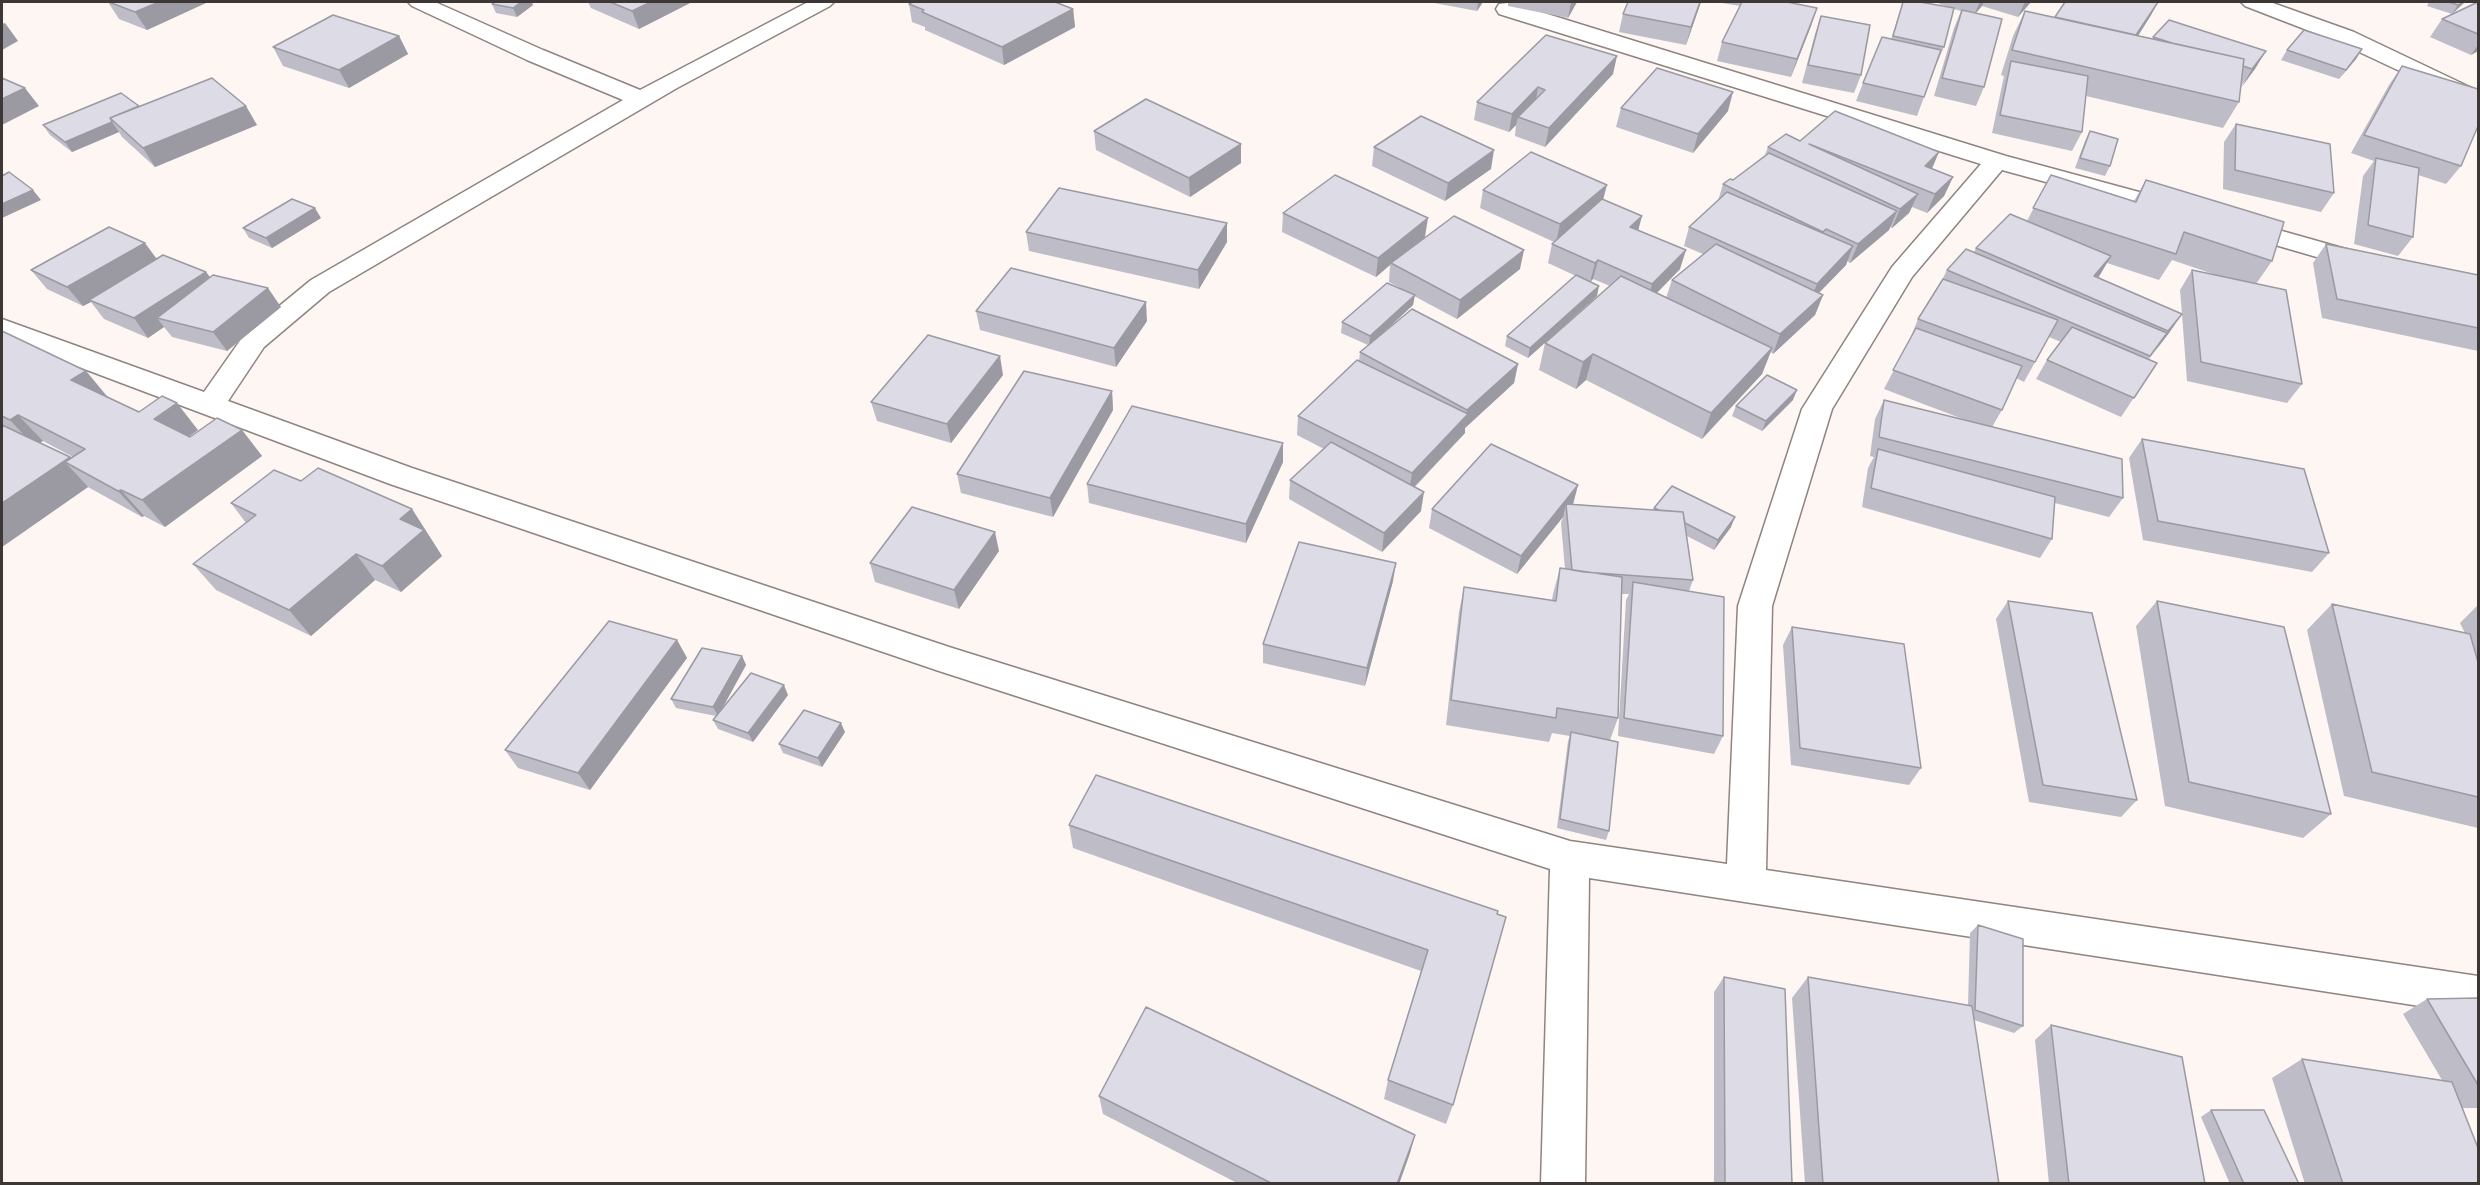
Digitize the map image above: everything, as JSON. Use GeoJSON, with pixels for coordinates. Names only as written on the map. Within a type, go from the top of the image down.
{"type":"FeatureCollection","features":[{"type":"Feature","properties":{"kind":"street"},"geometry":{"type":"LineString","coordinates":[[419,2],[536,56],[641,99]]}},
{"type":"Feature","properties":{"kind":"street"},"geometry":{"type":"LineString","coordinates":[[209,406],[254,341],[320,286],[641,99],[823,2]]}},
{"type":"Feature","properties":{"kind":"street"},"geometry":{"type":"LineString","coordinates":[[2252,2],[2346,37],[2478,99]]}},
{"type":"Feature","properties":{"kind":"street"},"geometry":{"type":"LineString","coordinates":[[1507,9],[1997,161],[2389,270]]}},
{"type":"Feature","properties":{"kind":"street"},"geometry":{"type":"LineString","coordinates":[[1746,885],[1755,606],[1816,409],[1901,273],[1997,161]]}},
{"type":"Feature","properties":{"kind":"street"},"geometry":{"type":"LineString","coordinates":[[2,328],[401,476],[948,660],[1570,858],[2478,996]]}},
{"type":"Feature","properties":{"kind":"street"},"geometry":{"type":"LineString","coordinates":[[1563,1184],[1570,858]]}},
{"type":"Feature","properties":{"kind":"building"},"geometry":{"type":"Polygon","coordinates":[[[109,2],[159,2],[135,12],[109,2]]]}},
{"type":"Feature","properties":{"kind":"building"},"geometry":{"type":"Polygon","coordinates":[[[521,2],[513,8],[492,4],[521,2]]]}},
{"type":"Feature","properties":{"kind":"building"},"geometry":{"type":"Polygon","coordinates":[[[610,2],[651,2],[632,11],[610,2]]]}},
{"type":"Feature","properties":{"kind":"building"},"geometry":{"type":"Polygon","coordinates":[[[913,2],[1055,2],[1073,9],[1002,47],[922,12],[924,10],[909,4],[913,2]]]}},
{"type":"Feature","properties":{"kind":"building"},"geometry":{"type":"Polygon","coordinates":[[[1628,2],[1700,2],[1691,27],[1623,14],[1628,2]]]}},
{"type":"Feature","properties":{"kind":"building"},"geometry":{"type":"Polygon","coordinates":[[[1742,2],[1787,2],[1817,8],[1797,59],[1722,42],[1742,2]]]}},
{"type":"Feature","properties":{"kind":"building"},"geometry":{"type":"Polygon","coordinates":[[[1903,2],[1920,2],[1954,8],[1944,47],[1893,36],[1903,2]]]}},
{"type":"Feature","properties":{"kind":"building"},"geometry":{"type":"Polygon","coordinates":[[[2065,2],[2158,2],[2136,35],[2055,17],[2065,2]]]}},
{"type":"Feature","properties":{"kind":"building"},"geometry":{"type":"Polygon","coordinates":[[[2478,2],[2478,34],[2442,19],[2478,2]]]}},
{"type":"Feature","properties":{"kind":"building"},"geometry":{"type":"Polygon","coordinates":[[[1962,10],[2002,19],[1984,87],[1942,78],[1962,10]]]}},
{"type":"Feature","properties":{"kind":"building"},"geometry":{"type":"Polygon","coordinates":[[[2025,11],[2244,59],[2239,102],[2012,50],[2025,11]]]}},
{"type":"Feature","properties":{"kind":"building"},"geometry":{"type":"Polygon","coordinates":[[[333,15],[399,36],[339,70],[273,47],[333,15]]]}},
{"type":"Feature","properties":{"kind":"building"},"geometry":{"type":"Polygon","coordinates":[[[1821,16],[1870,25],[1861,75],[1808,65],[1821,16]]]}},
{"type":"Feature","properties":{"kind":"building"},"geometry":{"type":"Polygon","coordinates":[[[2169,20],[2266,51],[2252,69],[2243,66],[2244,59],[2153,37],[2169,20]]]}},
{"type":"Feature","properties":{"kind":"building"},"geometry":{"type":"Polygon","coordinates":[[[2304,30],[2362,49],[2346,70],[2287,50],[2304,30]]]}},
{"type":"Feature","properties":{"kind":"building"},"geometry":{"type":"Polygon","coordinates":[[[1546,35],[1617,56],[1549,128],[1518,117],[1545,90],[1538,87],[1512,114],[1477,102],[1546,35]]]}},
{"type":"Feature","properties":{"kind":"building"},"geometry":{"type":"Polygon","coordinates":[[[1882,37],[1941,50],[1924,97],[1863,83],[1882,37]]]}},
{"type":"Feature","properties":{"kind":"building"},"geometry":{"type":"Polygon","coordinates":[[[2011,61],[2088,76],[2082,132],[2000,115],[2011,61]]]}},
{"type":"Feature","properties":{"kind":"building"},"geometry":{"type":"Polygon","coordinates":[[[2402,66],[2478,89],[2478,126],[2461,166],[2364,135],[2402,66]]]}},
{"type":"Feature","properties":{"kind":"building"},"geometry":{"type":"Polygon","coordinates":[[[1657,68],[1733,92],[1698,134],[1621,108],[1657,68]]]}},
{"type":"Feature","properties":{"kind":"building"},"geometry":{"type":"Polygon","coordinates":[[[2,78],[25,88],[2,99],[2,78]]]}},
{"type":"Feature","properties":{"kind":"building"},"geometry":{"type":"Polygon","coordinates":[[[212,78],[246,106],[143,148],[110,118],[212,78]]]}},
{"type":"Feature","properties":{"kind":"building"},"geometry":{"type":"Polygon","coordinates":[[[121,93],[139,106],[110,118],[112,122],[65,142],[43,125],[121,93]]]}},
{"type":"Feature","properties":{"kind":"building"},"geometry":{"type":"Polygon","coordinates":[[[1146,99],[1241,144],[1189,178],[1094,131],[1146,99]]]}},
{"type":"Feature","properties":{"kind":"building"},"geometry":{"type":"Polygon","coordinates":[[[1835,111],[1939,152],[1925,166],[1953,177],[1935,194],[1809,144],[1918,194],[1900,209],[1768,147],[1786,134],[1800,141],[1835,111]]]}},
{"type":"Feature","properties":{"kind":"building"},"geometry":{"type":"Polygon","coordinates":[[[1421,116],[1494,150],[1448,183],[1374,147],[1421,116]]]}},
{"type":"Feature","properties":{"kind":"building"},"geometry":{"type":"Polygon","coordinates":[[[2236,124],[2330,144],[2334,193],[2235,170],[2236,124]]]}},
{"type":"Feature","properties":{"kind":"building"},"geometry":{"type":"Polygon","coordinates":[[[2090,131],[2118,139],[2110,166],[2080,158],[2090,131]]]}},
{"type":"Feature","properties":{"kind":"building"},"geometry":{"type":"Polygon","coordinates":[[[1531,152],[1607,185],[1560,224],[1483,190],[1531,152]]]}},
{"type":"Feature","properties":{"kind":"building"},"geometry":{"type":"Polygon","coordinates":[[[1769,153],[1897,211],[1858,244],[1826,229],[1823,232],[1723,184],[1730,179],[1733,180],[1769,153]]]}},
{"type":"Feature","properties":{"kind":"building"},"geometry":{"type":"Polygon","coordinates":[[[2376,158],[2419,168],[2413,237],[2368,225],[2376,158]]]}},
{"type":"Feature","properties":{"kind":"building"},"geometry":{"type":"Polygon","coordinates":[[[9,172],[33,190],[2,204],[2,176],[9,172]]]}},
{"type":"Feature","properties":{"kind":"building"},"geometry":{"type":"Polygon","coordinates":[[[1335,175],[1428,218],[1378,258],[1283,213],[1335,175]]]}},
{"type":"Feature","properties":{"kind":"building"},"geometry":{"type":"Polygon","coordinates":[[[2051,175],[2136,202],[2146,180],[2284,222],[2272,261],[2184,232],[2176,254],[2033,208],[2051,175]]]}},
{"type":"Feature","properties":{"kind":"building"},"geometry":{"type":"Polygon","coordinates":[[[1059,188],[1227,223],[1198,270],[1026,232],[1059,188]]]}},
{"type":"Feature","properties":{"kind":"building"},"geometry":{"type":"Polygon","coordinates":[[[1727,192],[1853,246],[1817,284],[1689,227],[1727,192]]]}},
{"type":"Feature","properties":{"kind":"building"},"geometry":{"type":"Polygon","coordinates":[[[292,199],[315,208],[266,238],[243,228],[292,199]]]}},
{"type":"Feature","properties":{"kind":"building"},"geometry":{"type":"Polygon","coordinates":[[[1602,199],[1642,216],[1630,227],[1686,250],[1652,284],[1598,260],[1595,263],[1552,244],[1602,199]]]}},
{"type":"Feature","properties":{"kind":"building"},"geometry":{"type":"Polygon","coordinates":[[[2010,214],[2111,256],[2094,276],[2182,314],[2168,331],[1976,248],[2010,214]]]}},
{"type":"Feature","properties":{"kind":"building"},"geometry":{"type":"Polygon","coordinates":[[[1454,216],[1524,250],[1460,300],[1391,263],[1454,216]]]}},
{"type":"Feature","properties":{"kind":"building"},"geometry":{"type":"Polygon","coordinates":[[[109,227],[145,243],[67,287],[31,270],[109,227]]]}},
{"type":"Feature","properties":{"kind":"building"},"geometry":{"type":"Polygon","coordinates":[[[1716,244],[1823,295],[1780,334],[1672,280],[1716,244]]]}},
{"type":"Feature","properties":{"kind":"building"},"geometry":{"type":"Polygon","coordinates":[[[2326,244],[2478,275],[2478,328],[2337,299],[2326,244]]]}},
{"type":"Feature","properties":{"kind":"building"},"geometry":{"type":"Polygon","coordinates":[[[1966,249],[2167,333],[2150,356],[1947,270],[1966,249]]]}},
{"type":"Feature","properties":{"kind":"building"},"geometry":{"type":"Polygon","coordinates":[[[163,255],[206,272],[134,318],[89,300],[163,255]]]}},
{"type":"Feature","properties":{"kind":"building"},"geometry":{"type":"Polygon","coordinates":[[[1011,268],[1146,302],[1114,348],[976,311],[1011,268]]]}},
{"type":"Feature","properties":{"kind":"building"},"geometry":{"type":"Polygon","coordinates":[[[2192,270],[2286,290],[2302,384],[2201,362],[2192,270]]]}},
{"type":"Feature","properties":{"kind":"building"},"geometry":{"type":"Polygon","coordinates":[[[213,275],[268,288],[213,332],[157,318],[213,275]]]}},
{"type":"Feature","properties":{"kind":"building"},"geometry":{"type":"Polygon","coordinates":[[[1576,275],[1599,286],[1530,348],[1507,336],[1576,275]]]}},
{"type":"Feature","properties":{"kind":"building"},"geometry":{"type":"Polygon","coordinates":[[[1621,276],[1772,348],[1711,413],[1593,354],[1583,362],[1545,343],[1621,276]]]}},
{"type":"Feature","properties":{"kind":"building"},"geometry":{"type":"Polygon","coordinates":[[[1943,279],[2058,320],[2035,362],[1918,319],[1943,279]]]}},
{"type":"Feature","properties":{"kind":"building"},"geometry":{"type":"Polygon","coordinates":[[[1387,283],[1415,295],[1370,336],[1342,322],[1387,283]]]}},
{"type":"Feature","properties":{"kind":"building"},"geometry":{"type":"Polygon","coordinates":[[[1412,309],[1518,364],[1467,410],[1360,352],[1412,309]]]}},
{"type":"Feature","properties":{"kind":"building"},"geometry":{"type":"Polygon","coordinates":[[[2072,327],[2157,363],[2134,398],[2047,360],[2072,327]]]}},
{"type":"Feature","properties":{"kind":"building"},"geometry":{"type":"Polygon","coordinates":[[[1916,328],[2022,366],[2002,410],[1893,370],[1916,328]]]}},
{"type":"Feature","properties":{"kind":"building"},"geometry":{"type":"Polygon","coordinates":[[[2,331],[86,371],[71,380],[139,412],[162,396],[177,403],[154,419],[190,437],[217,418],[242,430],[142,500],[121,490],[118,491],[65,462],[85,449],[18,415],[10,420],[2,416],[2,331]]]}},
{"type":"Feature","properties":{"kind":"building"},"geometry":{"type":"Polygon","coordinates":[[[928,335],[1000,356],[947,424],[871,402],[928,335]]]}},
{"type":"Feature","properties":{"kind":"building"},"geometry":{"type":"Polygon","coordinates":[[[1357,360],[1468,414],[1412,473],[1298,416],[1357,360]]]}},
{"type":"Feature","properties":{"kind":"building"},"geometry":{"type":"Polygon","coordinates":[[[1024,371],[1112,391],[1050,498],[957,474],[1024,371]]]}},
{"type":"Feature","properties":{"kind":"building"},"geometry":{"type":"Polygon","coordinates":[[[1767,375],[1797,390],[1766,421],[1736,406],[1767,375]]]}},
{"type":"Feature","properties":{"kind":"building"},"geometry":{"type":"Polygon","coordinates":[[[1884,400],[2122,459],[2123,498],[1879,437],[1884,400]]]}},
{"type":"Feature","properties":{"kind":"building"},"geometry":{"type":"Polygon","coordinates":[[[1132,406],[1283,443],[1246,524],[1087,484],[1132,406]]]}},
{"type":"Feature","properties":{"kind":"building"},"geometry":{"type":"Polygon","coordinates":[[[2,425],[70,457],[2,503],[2,425]]]}},
{"type":"Feature","properties":{"kind":"building"},"geometry":{"type":"Polygon","coordinates":[[[2142,439],[2304,469],[2329,553],[2158,521],[2142,439]]]}},
{"type":"Feature","properties":{"kind":"building"},"geometry":{"type":"Polygon","coordinates":[[[1331,442],[1424,492],[1384,533],[1290,480],[1331,442]]]}},
{"type":"Feature","properties":{"kind":"building"},"geometry":{"type":"Polygon","coordinates":[[[1491,444],[1578,485],[1521,556],[1432,509],[1491,444]]]}},
{"type":"Feature","properties":{"kind":"building"},"geometry":{"type":"Polygon","coordinates":[[[1878,449],[2055,497],[2052,539],[1871,488],[1878,449]]]}},
{"type":"Feature","properties":{"kind":"building"},"geometry":{"type":"Polygon","coordinates":[[[318,468],[412,509],[400,519],[424,530],[382,566],[356,554],[289,610],[193,564],[256,515],[231,503],[274,470],[301,481],[318,468]]]}},
{"type":"Feature","properties":{"kind":"building"},"geometry":{"type":"Polygon","coordinates":[[[1672,486],[1735,517],[1718,540],[1685,523],[1683,512],[1654,508],[1672,486]]]}},
{"type":"Feature","properties":{"kind":"building"},"geometry":{"type":"Polygon","coordinates":[[[1566,504],[1683,512],[1693,580],[1572,570],[1566,504]]]}},
{"type":"Feature","properties":{"kind":"building"},"geometry":{"type":"Polygon","coordinates":[[[912,507],[995,532],[954,590],[870,563],[912,507]]]}},
{"type":"Feature","properties":{"kind":"building"},"geometry":{"type":"Polygon","coordinates":[[[1299,542],[1396,563],[1367,668],[1263,644],[1299,542]]]}},
{"type":"Feature","properties":{"kind":"building"},"geometry":{"type":"Polygon","coordinates":[[[1560,568],[1622,577],[1618,718],[1557,708],[1556,718],[1451,700],[1464,587],[1556,601],[1560,568]]]}},
{"type":"Feature","properties":{"kind":"building"},"geometry":{"type":"Polygon","coordinates":[[[1633,582],[1724,597],[1723,736],[1624,718],[1633,582]]]}},
{"type":"Feature","properties":{"kind":"building"},"geometry":{"type":"Polygon","coordinates":[[[2008,601],[2092,613],[2137,800],[2043,785],[2008,601]]]}},
{"type":"Feature","properties":{"kind":"building"},"geometry":{"type":"Polygon","coordinates":[[[2157,601],[2284,627],[2331,814],[2189,782],[2157,601]]]}},
{"type":"Feature","properties":{"kind":"building"},"geometry":{"type":"Polygon","coordinates":[[[2332,604],[2470,634],[2478,662],[2478,797],[2372,772],[2332,604]]]}},
{"type":"Feature","properties":{"kind":"building"},"geometry":{"type":"Polygon","coordinates":[[[609,621],[677,640],[578,773],[505,750],[609,621]]]}},
{"type":"Feature","properties":{"kind":"building"},"geometry":{"type":"Polygon","coordinates":[[[1792,627],[1904,644],[1921,768],[1800,748],[1792,627]]]}},
{"type":"Feature","properties":{"kind":"building"},"geometry":{"type":"Polygon","coordinates":[[[702,648],[742,656],[713,707],[671,699],[702,648]]]}},
{"type":"Feature","properties":{"kind":"building"},"geometry":{"type":"Polygon","coordinates":[[[751,673],[784,685],[748,733],[713,720],[751,673]]]}},
{"type":"Feature","properties":{"kind":"building"},"geometry":{"type":"Polygon","coordinates":[[[804,710],[841,723],[818,758],[779,744],[804,710]]]}},
{"type":"Feature","properties":{"kind":"building"},"geometry":{"type":"Polygon","coordinates":[[[1571,732],[1618,742],[1609,831],[1560,819],[1571,732]]]}},
{"type":"Feature","properties":{"kind":"building"},"geometry":{"type":"Polygon","coordinates":[[[1096,775],[1498,911],[1497,914],[1506,917],[1453,1105],[1388,1080],[1428,950],[1069,825],[1096,775]]]}},
{"type":"Feature","properties":{"kind":"building"},"geometry":{"type":"Polygon","coordinates":[[[1978,925],[2023,939],[2023,1026],[1975,1010],[1978,925]]]}},
{"type":"Feature","properties":{"kind":"building"},"geometry":{"type":"Polygon","coordinates":[[[1724,977],[1785,989],[1792,1184],[1725,1184],[1724,977]]]}},
{"type":"Feature","properties":{"kind":"building"},"geometry":{"type":"Polygon","coordinates":[[[1808,977],[1972,1006],[1999,1184],[1823,1184],[1808,977]]]}},
{"type":"Feature","properties":{"kind":"building"},"geometry":{"type":"Polygon","coordinates":[[[2478,998],[2478,1085],[2427,999],[2478,998]]]}},
{"type":"Feature","properties":{"kind":"building"},"geometry":{"type":"Polygon","coordinates":[[[1146,1007],[1415,1135],[1397,1184],[1273,1184],[1099,1096],[1146,1007]]]}},
{"type":"Feature","properties":{"kind":"building"},"geometry":{"type":"Polygon","coordinates":[[[2051,1025],[2182,1057],[2205,1184],[2069,1184],[2051,1025]]]}},
{"type":"Feature","properties":{"kind":"building"},"geometry":{"type":"Polygon","coordinates":[[[2302,1059],[2452,1082],[2478,1148],[2478,1184],[2343,1184],[2302,1059]]]}},
{"type":"Feature","properties":{"kind":"building"},"geometry":{"type":"Polygon","coordinates":[[[2211,1110],[2264,1110],[2299,1184],[2244,1184],[2211,1110]]]}}]}
